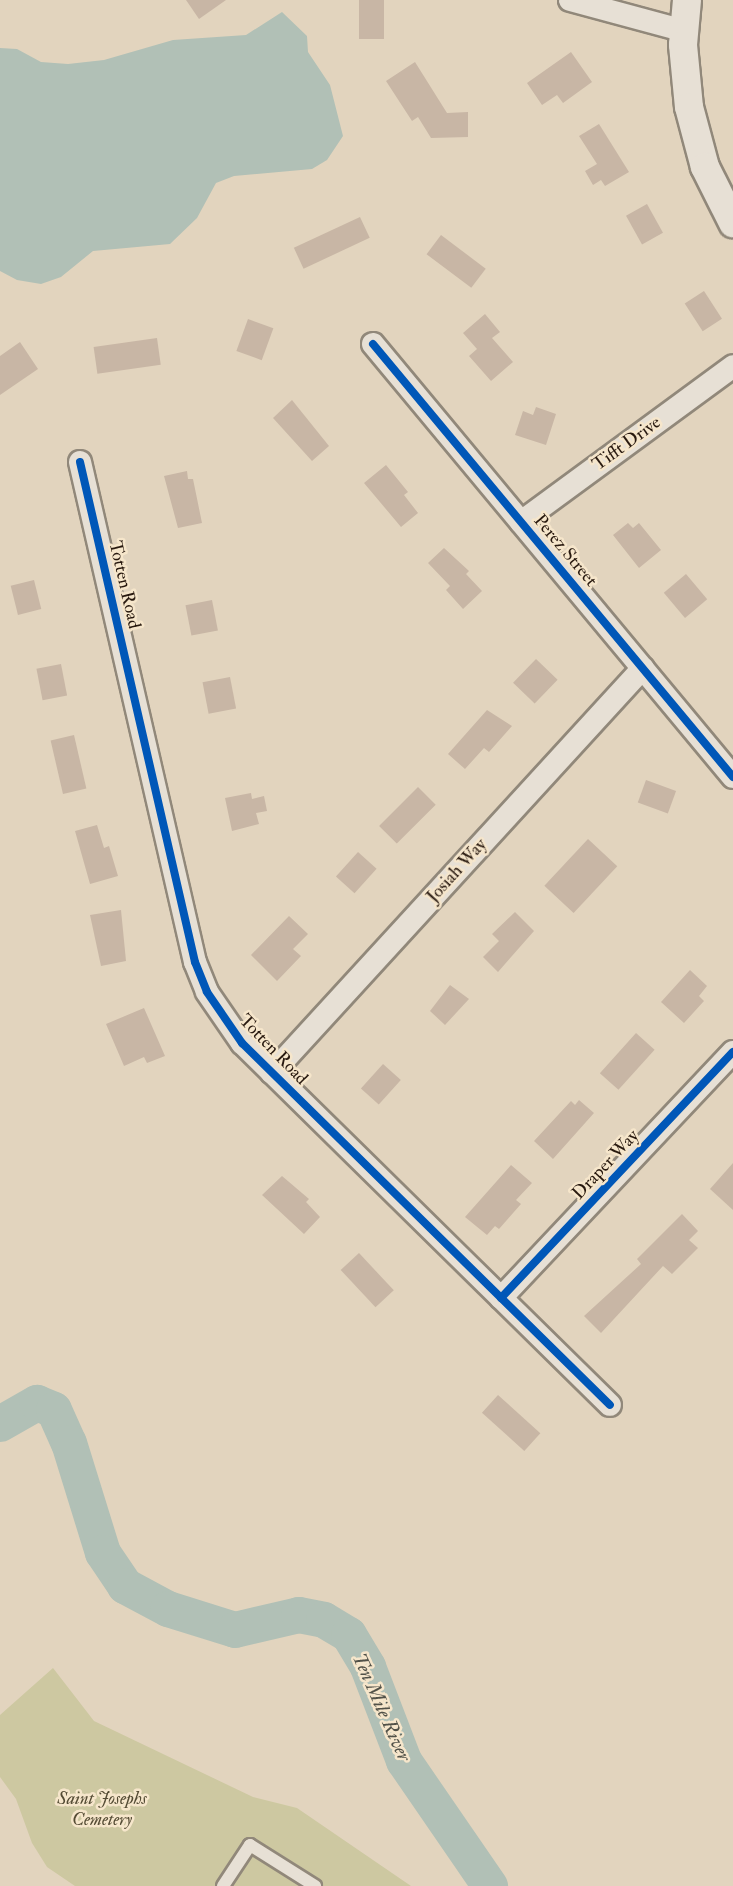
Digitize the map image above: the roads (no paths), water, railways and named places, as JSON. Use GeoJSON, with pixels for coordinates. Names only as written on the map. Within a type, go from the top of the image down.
{"type":"FeatureCollection","features":[{"type":"Feature","properties":{"kind":"street"},"geometry":{"type":"LineString","coordinates":[[570,0],[685,31]]}},
{"type":"Feature","properties":{"kind":"street"},"geometry":{"type":"LineString","coordinates":[[687,0],[684,76],[694,128],[705,167],[733,223]]}},
{"type":"Feature","properties":{"kind":"street","name":"Perez Street"},"geometry":{"type":"LineString","coordinates":[[374,344],[733,777]]}},
{"type":"Feature","properties":{"kind":"street","name":"Tifft Drive"},"geometry":{"type":"LineString","coordinates":[[521,522],[733,366]]}},
{"type":"Feature","properties":{"kind":"street","name":"Totten Road"},"geometry":{"type":"LineString","coordinates":[[80,462],[195,962],[223,1019],[272,1073],[610,1405]]}},
{"type":"Feature","properties":{"kind":"street","name":"Josiah Way"},"geometry":{"type":"LineString","coordinates":[[272,1073],[643,668]]}},
{"type":"Feature","properties":{"kind":"street","name":"Draper Way"},"geometry":{"type":"LineString","coordinates":[[501,1298],[733,1052]]}},
{"type":"Feature","properties":{"kind":"lane"},"geometry":{"type":"LineString","coordinates":[[223,1886],[250,1845],[315,1886]]}},
{"type":"Feature","properties":{"kind":"waterway","name":"Ten Mile River"},"geometry":{"type":"LineString","coordinates":[[0,1424],[37,1403],[54,1410],[69,1443],[103,1553],[125,1586],[168,1609],[235,1630],[299,1615],[324,1620],[349,1635],[368,1667],[404,1761],[490,1886]]}},
{"type":"Feature","properties":{"kind":"park label","name":"Saint Josephs Cemetery"},"geometry":{"type":"Point","coordinates":[102,1810]}}]}
